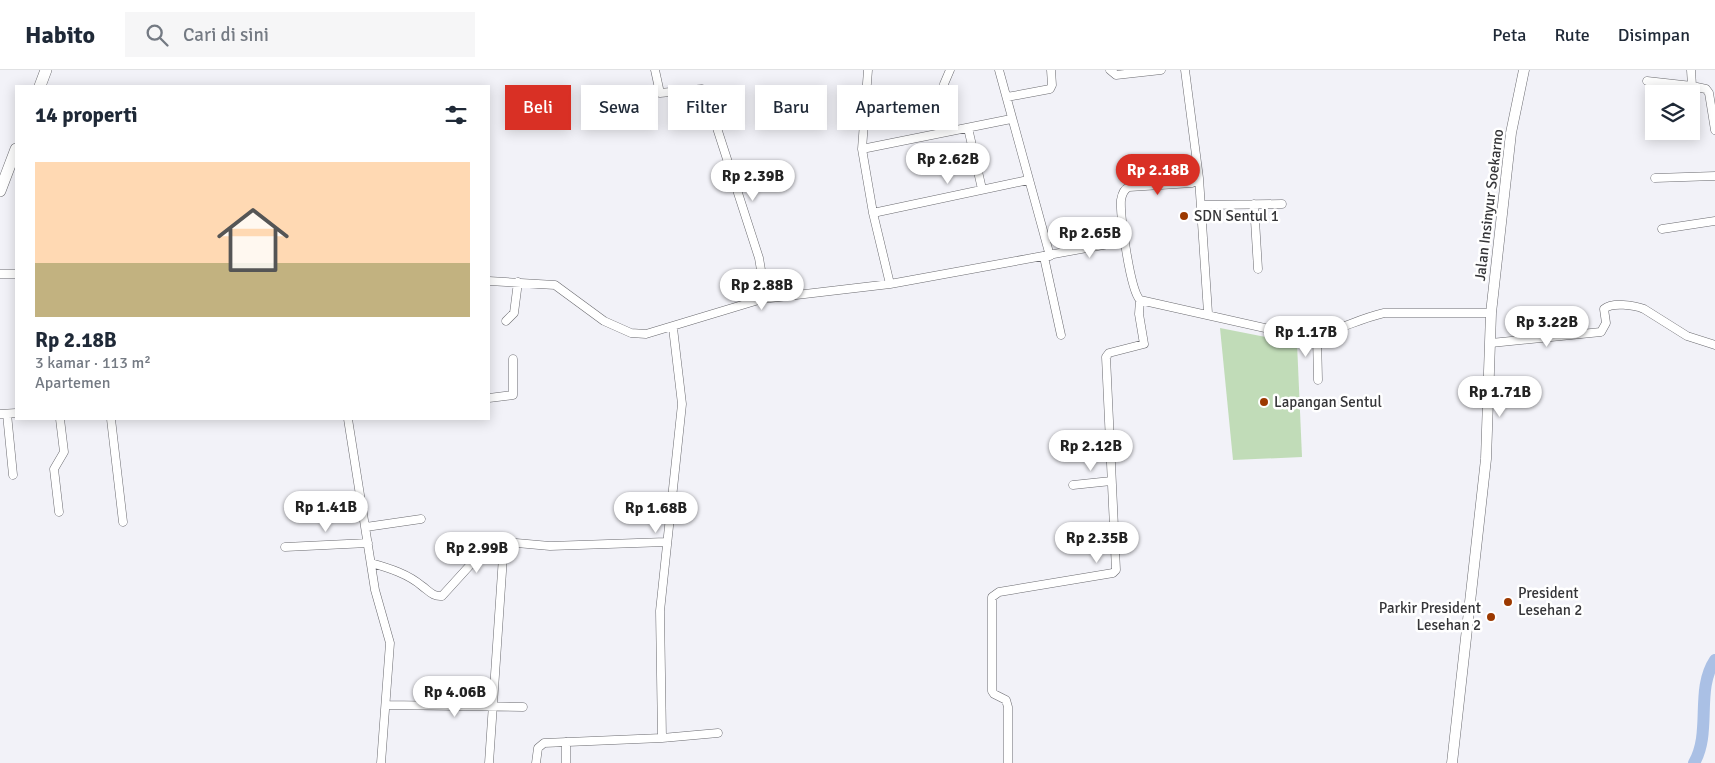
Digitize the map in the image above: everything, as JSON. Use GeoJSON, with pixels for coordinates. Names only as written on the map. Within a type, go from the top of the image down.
{"type":"FeatureCollection","features":[{"type":"Feature","properties":{"kind":"highway"},"geometry":{"type":"LineString","coordinates":[[40,85],[46,70]]}},
{"type":"Feature","properties":{"kind":"highway"},"geometry":{"type":"LineString","coordinates":[[0,191],[15,152]]}},
{"type":"Feature","properties":{"kind":"main road","name":"Jalan Insinyur Soekarno"},"geometry":{"type":"LineString","coordinates":[[1452,763],[1486,459],[1492,313],[1511,133],[1524,70]]}},
{"type":"Feature","properties":{"kind":"street"},"geometry":{"type":"LineString","coordinates":[[656,70],[660,93],[702,89],[705,91],[759,258],[762,276],[762,299]]}},
{"type":"Feature","properties":{"kind":"street"},"geometry":{"type":"LineString","coordinates":[[868,70],[862,149],[873,213],[890,284]]}},
{"type":"Feature","properties":{"kind":"street"},"geometry":{"type":"LineString","coordinates":[[944,84],[950,70]]}},
{"type":"Feature","properties":{"kind":"street"},"geometry":{"type":"LineString","coordinates":[[999,70],[1047,256],[1061,335]]}},
{"type":"Feature","properties":{"kind":"street"},"geometry":{"type":"LineString","coordinates":[[1007,97],[1050,89],[1052,85],[1051,70]]}},
{"type":"Feature","properties":{"kind":"street"},"geometry":{"type":"LineString","coordinates":[[1110,70],[1116,75],[1161,70]]}},
{"type":"Feature","properties":{"kind":"street"},"geometry":{"type":"LineString","coordinates":[[1185,70],[1202,205],[1208,314]]}},
{"type":"Feature","properties":{"kind":"street"},"geometry":{"type":"LineString","coordinates":[[1692,70],[1692,85]]}},
{"type":"Feature","properties":{"kind":"street"},"geometry":{"type":"LineString","coordinates":[[1647,81],[1683,85]]}},
{"type":"Feature","properties":{"kind":"street"},"geometry":{"type":"LineString","coordinates":[[1700,88],[1706,89],[1710,93],[1715,130]]}},
{"type":"Feature","properties":{"kind":"street"},"geometry":{"type":"LineString","coordinates":[[862,149],[1011,119]]}},
{"type":"Feature","properties":{"kind":"street"},"geometry":{"type":"LineString","coordinates":[[968,128],[982,189]]}},
{"type":"Feature","properties":{"kind":"street"},"geometry":{"type":"LineString","coordinates":[[1655,178],[1715,176]]}},
{"type":"Feature","properties":{"kind":"street"},"geometry":{"type":"LineString","coordinates":[[1008,763],[1008,706],[1006,700],[992,691],[992,597],[999,592],[1115,572],[1117,567],[1106,357],[1109,353],[1144,344],[1139,314],[1140,300],[1135,292],[1125,241],[1122,200],[1127,188],[1192,183],[1199,178]]}},
{"type":"Feature","properties":{"kind":"street"},"geometry":{"type":"LineString","coordinates":[[873,213],[1028,180]]}},
{"type":"Feature","properties":{"kind":"street"},"geometry":{"type":"LineString","coordinates":[[1254,204],[1258,269]]}},
{"type":"Feature","properties":{"kind":"street"},"geometry":{"type":"LineString","coordinates":[[1202,205],[1282,204]]}},
{"type":"Feature","properties":{"kind":"street"},"geometry":{"type":"LineString","coordinates":[[1662,229],[1715,221]]}},
{"type":"Feature","properties":{"kind":"street"},"geometry":{"type":"LineString","coordinates":[[490,281],[556,284],[604,321],[631,333],[646,334],[673,328],[762,299],[890,284],[1125,241]]}},
{"type":"Feature","properties":{"kind":"street"},"geometry":{"type":"LineString","coordinates":[[0,274],[15,274]]}},
{"type":"Feature","properties":{"kind":"street"},"geometry":{"type":"LineString","coordinates":[[506,321],[514,313],[518,282]]}},
{"type":"Feature","properties":{"kind":"street"},"geometry":{"type":"LineString","coordinates":[[1140,300],[1208,314],[1293,335],[1317,336],[1367,317],[1384,314],[1492,313]]}},
{"type":"Feature","properties":{"kind":"street"},"geometry":{"type":"LineString","coordinates":[[1491,343],[1601,332],[1606,324],[1604,309],[1613,306],[1637,306],[1644,308],[1687,336],[1715,345]]}},
{"type":"Feature","properties":{"kind":"street"},"geometry":{"type":"LineString","coordinates":[[662,738],[659,636],[666,542],[680,441],[682,404],[673,328]]}},
{"type":"Feature","properties":{"kind":"street"},"geometry":{"type":"LineString","coordinates":[[1317,336],[1318,380]]}},
{"type":"Feature","properties":{"kind":"street"},"geometry":{"type":"LineString","coordinates":[[490,398],[513,395],[513,359]]}},
{"type":"Feature","properties":{"kind":"street"},"geometry":{"type":"LineString","coordinates":[[3,414],[12,475]]}},
{"type":"Feature","properties":{"kind":"street"},"geometry":{"type":"LineString","coordinates":[[58,512],[54,467],[64,452],[60,420]]}},
{"type":"Feature","properties":{"kind":"street"},"geometry":{"type":"LineString","coordinates":[[112,420],[123,522]]}},
{"type":"Feature","properties":{"kind":"street"},"geometry":{"type":"LineString","coordinates":[[348,420],[376,597],[390,643],[381,763]]}},
{"type":"Feature","properties":{"kind":"street"},"geometry":{"type":"LineString","coordinates":[[1073,485],[1111,481]]}},
{"type":"Feature","properties":{"kind":"street"},"geometry":{"type":"LineString","coordinates":[[366,527],[421,519]]}},
{"type":"Feature","properties":{"kind":"street"},"geometry":{"type":"LineString","coordinates":[[371,563],[394,570],[421,584],[432,595],[442,596],[492,541],[550,546],[666,542]]}},
{"type":"Feature","properties":{"kind":"street"},"geometry":{"type":"LineString","coordinates":[[285,547],[368,542]]}},
{"type":"Feature","properties":{"kind":"street"},"geometry":{"type":"LineString","coordinates":[[489,763],[504,542]]}},
{"type":"Feature","properties":{"kind":"street"},"geometry":{"type":"LineString","coordinates":[[386,705],[523,707]]}},
{"type":"Feature","properties":{"kind":"street"},"geometry":{"type":"LineString","coordinates":[[536,763],[540,746],[566,742],[662,738],[718,733]]}},
{"type":"Feature","properties":{"kind":"street"},"geometry":{"type":"LineString","coordinates":[[566,742],[566,763]]}},
{"type":"Feature","properties":{"kind":"green space","name":"Lapangan Sentul"},"geometry":{"type":"Polygon","coordinates":[[[1220,328],[1297,343],[1302,457],[1233,460],[1220,328]]]}},
{"type":"Feature","properties":{"kind":"waterway"},"geometry":{"type":"LineString","coordinates":[[1694,763],[1702,738],[1706,684],[1715,660]]}},
{"type":"Feature","properties":{"kind":"place","name":"SDN Sentul 1"},"geometry":{"type":"Point","coordinates":[1184,216]}},
{"type":"Feature","properties":{"kind":"place","name":"Lapangan Sentul"},"geometry":{"type":"Point","coordinates":[1264,402]}},
{"type":"Feature","properties":{"kind":"place","name":"President Lesehan 2"},"geometry":{"type":"Point","coordinates":[1508,602]}},
{"type":"Feature","properties":{"kind":"place","name":"Parkir President Lesehan 2"},"geometry":{"type":"Point","coordinates":[1491,617]}}]}
